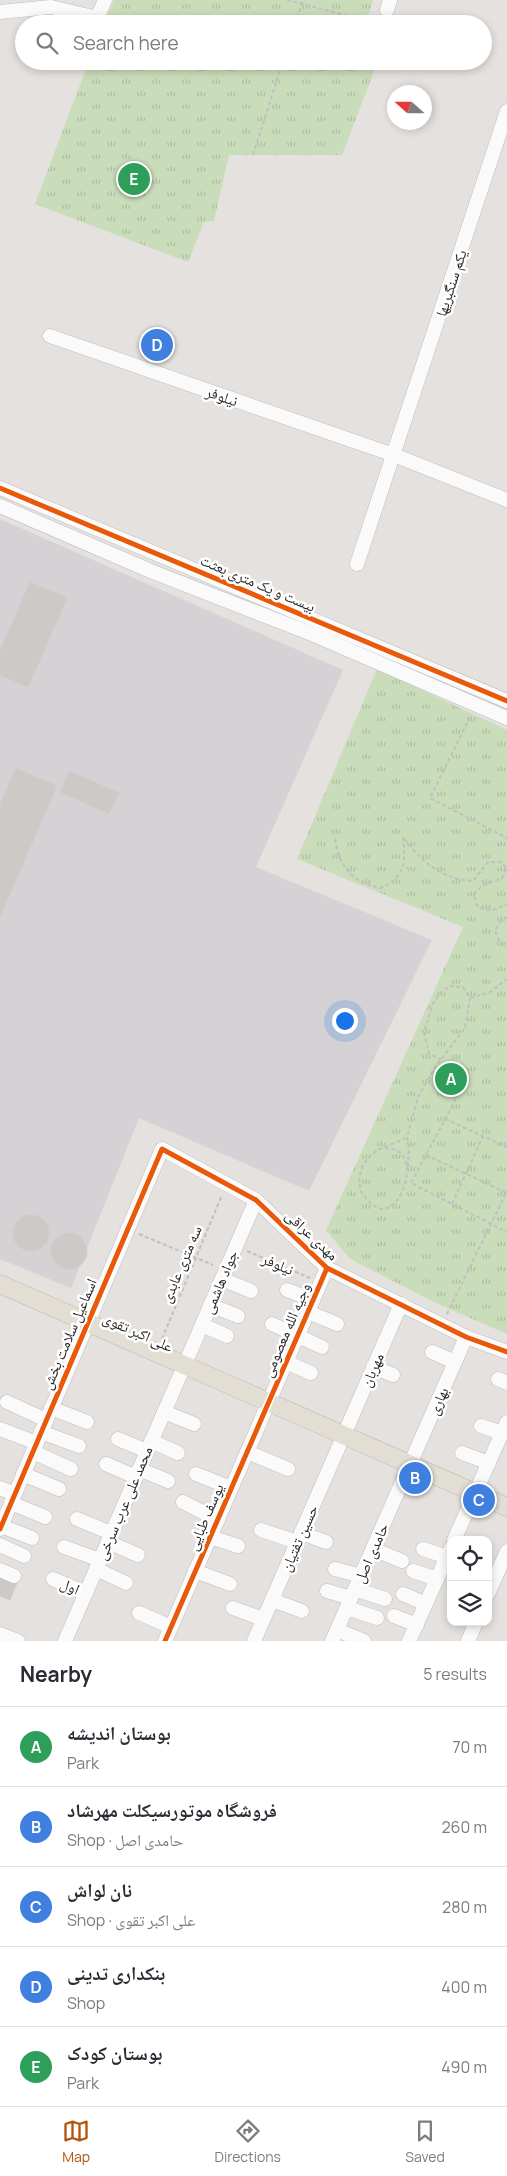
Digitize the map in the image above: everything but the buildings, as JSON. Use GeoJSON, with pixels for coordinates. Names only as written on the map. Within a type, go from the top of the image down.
{"type":"FeatureCollection","features":[{"type":"Feature","properties":{"kind":"main road","name":"علی اکبر تقوی"},"geometry":{"type":"LineString","coordinates":[[0,1284],[507,1507]]}},
{"type":"Feature","properties":{"kind":"street"},"geometry":{"type":"LineString","coordinates":[[98,15],[105,0]]}},
{"type":"Feature","properties":{"kind":"street"},"geometry":{"type":"LineString","coordinates":[[0,12],[19,4],[52,7],[85,15]]}},
{"type":"Feature","properties":{"kind":"street","name":"یکم سنگبریها"},"geometry":{"type":"LineString","coordinates":[[357,564],[507,111]]}},
{"type":"Feature","properties":{"kind":"street","name":"نیلوفر"},"geometry":{"type":"LineString","coordinates":[[50,336],[394,455],[507,500]]}},
{"type":"Feature","properties":{"kind":"street","name":"بیست و یک متری بعثت"},"geometry":{"type":"LineString","coordinates":[[0,488],[507,701]]}},
{"type":"Feature","properties":{"kind":"street","name":"بیست و یک متری بعثت"},"geometry":{"type":"LineString","coordinates":[[0,506],[152,572],[312,634],[507,718]]}},
{"type":"Feature","properties":{"kind":"street","name":"مهدی عراقی"},"geometry":{"type":"LineString","coordinates":[[162,1149],[256,1200],[327,1268],[466,1337],[507,1352]]}},
{"type":"Feature","properties":{"kind":"street","name":"اسماعیل سلامت بخش"},"geometry":{"type":"LineString","coordinates":[[1,1523],[13,1499],[162,1149]]}},
{"type":"Feature","properties":{"kind":"street","name":"جواد هاشمی"},"geometry":{"type":"LineString","coordinates":[[184,1365],[256,1200]]}},
{"type":"Feature","properties":{"kind":"street","name":"وجیه الله معصومی"},"geometry":{"type":"LineString","coordinates":[[268,1402],[327,1268]]}},
{"type":"Feature","properties":{"kind":"street"},"geometry":{"type":"LineString","coordinates":[[224,1275],[251,1292]]}},
{"type":"Feature","properties":{"kind":"street"},"geometry":{"type":"LineString","coordinates":[[288,1290],[337,1324]]}},
{"type":"Feature","properties":{"kind":"street","name":"مهربان"},"geometry":{"type":"LineString","coordinates":[[344,1436],[401,1304]]}},
{"type":"Feature","properties":{"kind":"street"},"geometry":{"type":"LineString","coordinates":[[210,1305],[238,1316]]}},
{"type":"Feature","properties":{"kind":"street"},"geometry":{"type":"LineString","coordinates":[[272,1324],[322,1347]]}},
{"type":"Feature","properties":{"kind":"street"},"geometry":{"type":"LineString","coordinates":[[202,1326],[227,1336]]}},
{"type":"Feature","properties":{"kind":"street","name":"بهاری"},"geometry":{"type":"LineString","coordinates":[[410,1465],[466,1337]]}},
{"type":"Feature","properties":{"kind":"street"},"geometry":{"type":"LineString","coordinates":[[432,1352],[455,1362]]}},
{"type":"Feature","properties":{"kind":"street"},"geometry":{"type":"LineString","coordinates":[[286,1362],[311,1373]]}},
{"type":"Feature","properties":{"kind":"street","name":"محمد علی عرب سرخی"},"geometry":{"type":"LineString","coordinates":[[65,1641],[184,1365]]}},
{"type":"Feature","properties":{"kind":"street"},"geometry":{"type":"LineString","coordinates":[[373,1367],[393,1375]]}},
{"type":"Feature","properties":{"kind":"street"},"geometry":{"type":"LineString","coordinates":[[7,1402],[42,1431],[71,1469]]}},
{"type":"Feature","properties":{"kind":"street","name":"یوسف طبایی"},"geometry":{"type":"LineString","coordinates":[[165,1641],[268,1402]]}},
{"type":"Feature","properties":{"kind":"street"},"geometry":{"type":"LineString","coordinates":[[164,1412],[194,1424]]}},
{"type":"Feature","properties":{"kind":"street"},"geometry":{"type":"LineString","coordinates":[[0,1429],[42,1431],[87,1422]]}},
{"type":"Feature","properties":{"kind":"street"},"geometry":{"type":"LineString","coordinates":[[456,1536],[505,1427],[481,1426]]}},
{"type":"Feature","properties":{"kind":"street"},"geometry":{"type":"LineString","coordinates":[[42,1431],[79,1446]]}},
{"type":"Feature","properties":{"kind":"street","name":"حسین تفتیان"},"geometry":{"type":"LineString","coordinates":[[254,1641],[344,1436]]}},
{"type":"Feature","properties":{"kind":"street"},"geometry":{"type":"LineString","coordinates":[[118,1439],[178,1454]]}},
{"type":"Feature","properties":{"kind":"street"},"geometry":{"type":"LineString","coordinates":[[247,1452],[288,1469]]}},
{"type":"Feature","properties":{"kind":"street"},"geometry":{"type":"LineString","coordinates":[[462,1453],[488,1463]]}},
{"type":"Feature","properties":{"kind":"street"},"geometry":{"type":"LineString","coordinates":[[106,1464],[168,1481]]}},
{"type":"Feature","properties":{"kind":"street","name":"حامدی اصل"},"geometry":{"type":"LineString","coordinates":[[335,1636],[410,1465]]}},
{"type":"Feature","properties":{"kind":"street"},"geometry":{"type":"LineString","coordinates":[[23,1474],[59,1488]]}},
{"type":"Feature","properties":{"kind":"street"},"geometry":{"type":"LineString","coordinates":[[196,1474],[231,1488]]}},
{"type":"Feature","properties":{"kind":"street"},"geometry":{"type":"LineString","coordinates":[[0,1488],[13,1499],[45,1516]]}},
{"type":"Feature","properties":{"kind":"street"},"geometry":{"type":"LineString","coordinates":[[183,1502],[218,1520]]}},
{"type":"Feature","properties":{"kind":"street"},"geometry":{"type":"LineString","coordinates":[[77,1519],[138,1555]]}},
{"type":"Feature","properties":{"kind":"street"},"geometry":{"type":"LineString","coordinates":[[1,1523],[32,1538]]}},
{"type":"Feature","properties":{"kind":"street"},"geometry":{"type":"LineString","coordinates":[[261,1530],[326,1542]]}},
{"type":"Feature","properties":{"kind":"street"},"geometry":{"type":"LineString","coordinates":[[210,1537],[238,1546]]}},
{"type":"Feature","properties":{"kind":"street"},"geometry":{"type":"LineString","coordinates":[[0,1546],[24,1556]]}},
{"type":"Feature","properties":{"kind":"street"},"geometry":{"type":"LineString","coordinates":[[64,1547],[98,1565],[126,1583]]}},
{"type":"Feature","properties":{"kind":"street"},"geometry":{"type":"LineString","coordinates":[[373,1549],[402,1561]]}},
{"type":"Feature","properties":{"kind":"street"},"geometry":{"type":"LineString","coordinates":[[423,1549],[447,1553]]}},
{"type":"Feature","properties":{"kind":"street"},"geometry":{"type":"LineString","coordinates":[[492,1585],[507,1551]]}},
{"type":"Feature","properties":{"kind":"street"},"geometry":{"type":"LineString","coordinates":[[409,1641],[447,1558]]}},
{"type":"Feature","properties":{"kind":"street"},"geometry":{"type":"LineString","coordinates":[[335,1569],[353,1593],[377,1618]]}},
{"type":"Feature","properties":{"kind":"street"},"geometry":{"type":"LineString","coordinates":[[0,1570],[14,1576]]}},
{"type":"Feature","properties":{"kind":"street"},"geometry":{"type":"LineString","coordinates":[[195,1571],[230,1584]]}},
{"type":"Feature","properties":{"kind":"street"},"geometry":{"type":"LineString","coordinates":[[413,1571],[437,1580]]}},
{"type":"Feature","properties":{"kind":"street","name":"اول"},"geometry":{"type":"LineString","coordinates":[[54,1579],[86,1592]]}},
{"type":"Feature","properties":{"kind":"street"},"geometry":{"type":"LineString","coordinates":[[327,1591],[353,1593],[385,1599]]}},
{"type":"Feature","properties":{"kind":"street"},"geometry":{"type":"LineString","coordinates":[[403,1594],[426,1604]]}},
{"type":"Feature","properties":{"kind":"street"},"geometry":{"type":"LineString","coordinates":[[272,1600],[302,1611]]}},
{"type":"Feature","properties":{"kind":"street"},"geometry":{"type":"LineString","coordinates":[[233,1608],[263,1619]]}},
{"type":"Feature","properties":{"kind":"street"},"geometry":{"type":"LineString","coordinates":[[140,1613],[171,1627]]}},
{"type":"Feature","properties":{"kind":"street"},"geometry":{"type":"LineString","coordinates":[[394,1616],[417,1625]]}},
{"type":"Feature","properties":{"kind":"street"},"geometry":{"type":"LineString","coordinates":[[468,1641],[474,1626]]}},
{"type":"Feature","properties":{"kind":"street"},"geometry":{"type":"LineString","coordinates":[[0,1634],[18,1641]]}},
{"type":"Feature","properties":{"kind":"street"},"geometry":{"type":"LineString","coordinates":[[335,1636],[364,1641]]}},
{"type":"Feature","properties":{"kind":"path"},"geometry":{"type":"LineString","coordinates":[[287,0],[345,15]]}},
{"type":"Feature","properties":{"kind":"path"},"geometry":{"type":"LineString","coordinates":[[298,15],[303,0]]}},
{"type":"Feature","properties":{"kind":"path"},"geometry":{"type":"LineString","coordinates":[[253,155],[280,70]]}},
{"type":"Feature","properties":{"kind":"path"},"geometry":{"type":"LineString","coordinates":[[477,704],[430,798],[507,838]]}},
{"type":"Feature","properties":{"kind":"path"},"geometry":{"type":"LineString","coordinates":[[335,839],[338,856],[347,872],[354,879],[381,888],[399,876],[404,861],[403,837],[434,871],[456,879],[473,881],[488,862],[500,862],[507,868],[502,878],[482,886],[474,894],[476,904],[484,910],[496,909],[507,904]]}},
{"type":"Feature","properties":{"kind":"path"},"geometry":{"type":"LineString","coordinates":[[507,917],[499,923],[495,931],[499,941],[507,946]]}},
{"type":"Feature","properties":{"kind":"path"},"geometry":{"type":"LineString","coordinates":[[470,998],[490,992],[507,979]]}},
{"type":"Feature","properties":{"kind":"path"},"geometry":{"type":"LineString","coordinates":[[407,1137],[375,1152],[365,1162],[360,1174],[359,1184],[363,1195],[370,1204],[381,1209],[388,1208],[396,1201],[406,1181],[409,1146],[407,1137],[418,1097],[441,1059],[465,1028],[470,998],[463,987],[450,986],[440,993],[433,1004],[424,1032],[425,1044],[429,1054],[441,1059]]}},
{"type":"Feature","properties":{"kind":"path"},"geometry":{"type":"LineString","coordinates":[[459,1093],[411,1183],[507,1232]]}},
{"type":"Feature","properties":{"kind":"path"},"geometry":{"type":"LineString","coordinates":[[445,1119],[507,1147]]}},
{"type":"Feature","properties":{"kind":"path"},"geometry":{"type":"LineString","coordinates":[[452,1204],[482,1136]]}},
{"type":"Feature","properties":{"kind":"path"},"geometry":{"type":"LineString","coordinates":[[385,1148],[396,1150],[404,1156],[408,1167]]}},
{"type":"Feature","properties":{"kind":"path"},"geometry":{"type":"LineString","coordinates":[[426,1155],[507,1192],[442,1325]]}},
{"type":"Feature","properties":{"kind":"path"},"geometry":{"type":"LineString","coordinates":[[128,1229],[196,1257],[224,1275]]}},
{"type":"Feature","properties":{"kind":"shaded area"},"geometry":{"type":"Polygon","coordinates":[[[0,519],[343,670],[256,867],[432,940],[309,1191],[139,1118],[71,1288],[0,1259],[0,519]]]}},
{"type":"Feature","properties":{"kind":"green space"},"geometry":{"type":"Polygon","coordinates":[[[114,0],[373,0],[368,15],[108,15],[114,0]]]}},
{"type":"Feature","properties":{"kind":"green space"},"geometry":{"type":"Polygon","coordinates":[[[86,70],[375,70],[342,155],[229,155],[214,221],[204,222],[188,262],[35,204],[86,70]]]}},
{"type":"Feature","properties":{"kind":"green space"},"geometry":{"type":"Polygon","coordinates":[[[377,669],[507,730],[507,1334],[438,1304],[350,1259],[326,1230],[463,927],[297,859],[377,669]]]}},
{"type":"Feature","properties":{"kind":"cycle path"},"geometry":{"type":"LineString","coordinates":[[0,488],[507,701]]}},
{"type":"Feature","properties":{"kind":"cycle path"},"geometry":{"type":"LineString","coordinates":[[0,1529],[162,1149],[256,1200],[327,1268],[466,1337],[507,1352]]}},
{"type":"Feature","properties":{"kind":"cycle path"},"geometry":{"type":"LineString","coordinates":[[165,1641],[327,1268]]}},
{"type":"Feature","properties":{"kind":"place","name":"بوستان کودک"},"geometry":{"type":"Point","coordinates":[134,179]}},
{"type":"Feature","properties":{"kind":"place","name":"بنکداری تدینی"},"geometry":{"type":"Point","coordinates":[157,345]}},
{"type":"Feature","properties":{"kind":"place","name":"بوستان اندیشه"},"geometry":{"type":"Point","coordinates":[451,1079]}},
{"type":"Feature","properties":{"kind":"place","name":"فروشگاه موتورسیکلت مهرشاد"},"geometry":{"type":"Point","coordinates":[415,1478]}},
{"type":"Feature","properties":{"kind":"place","name":"نان لواش"},"geometry":{"type":"Point","coordinates":[479,1500]}}]}
